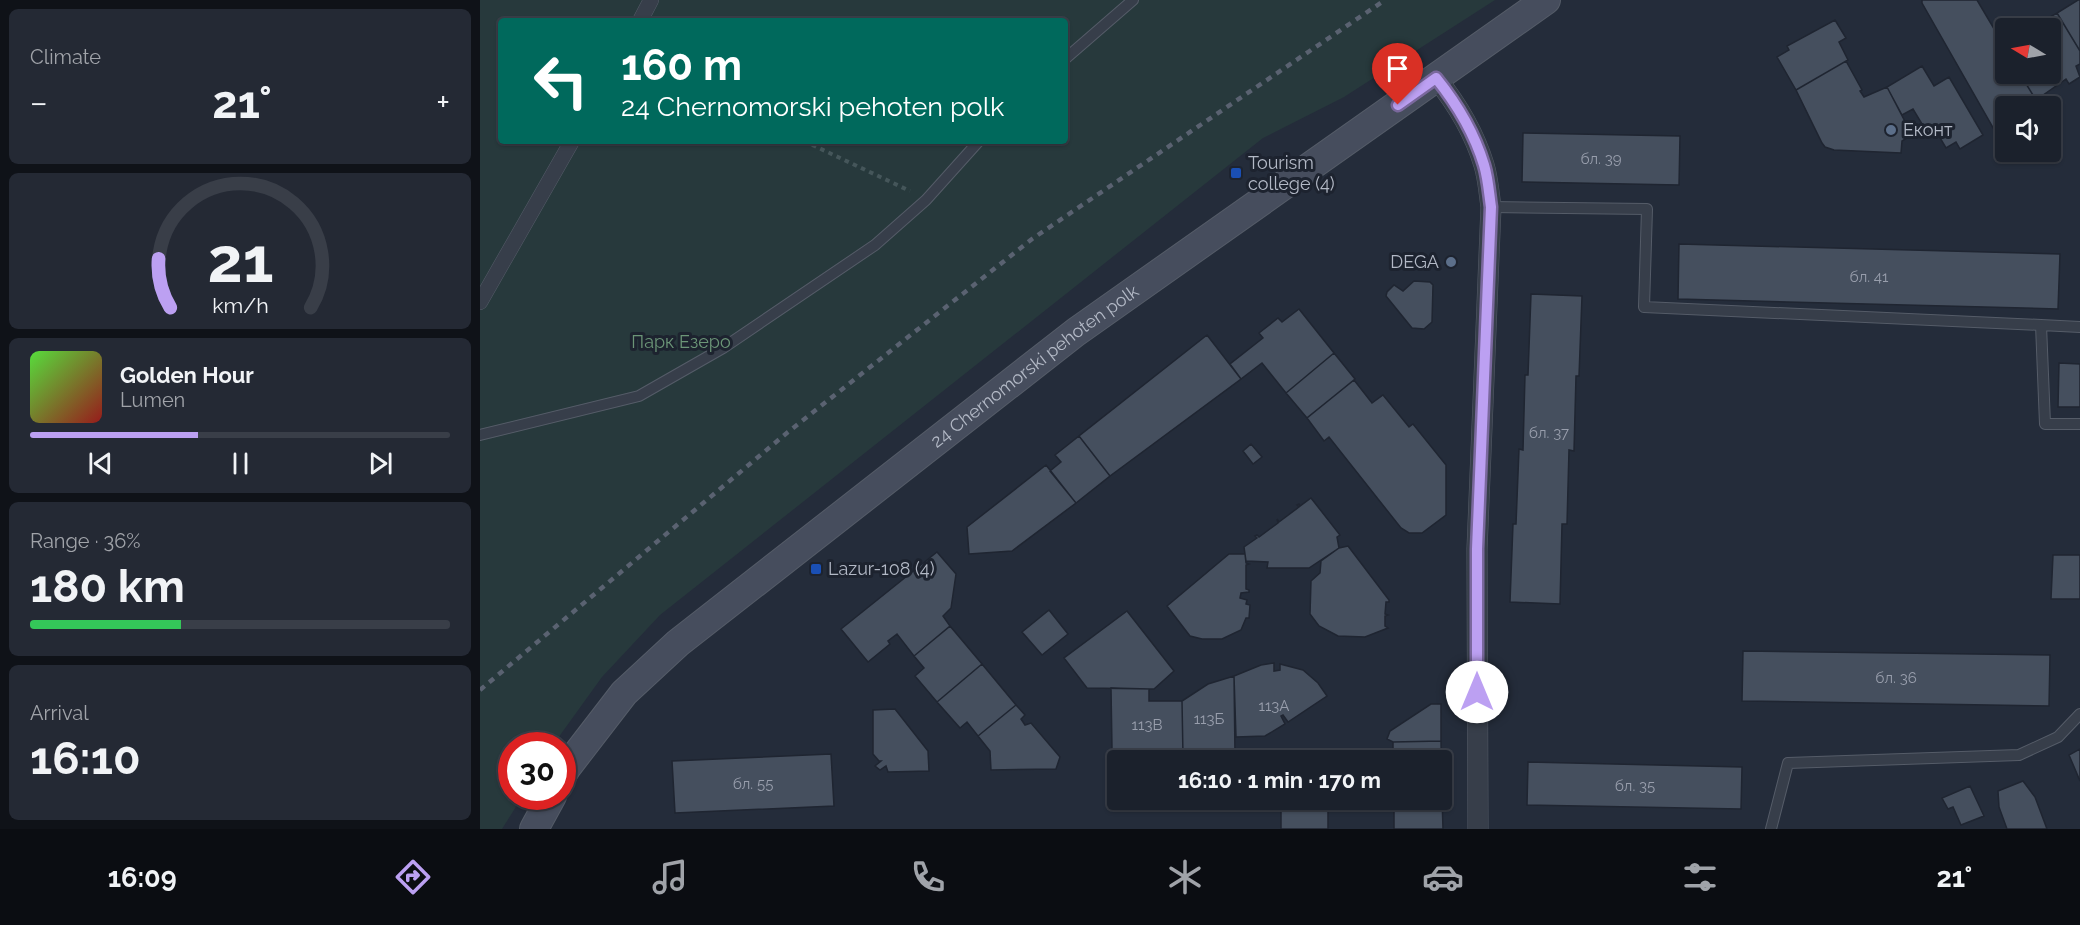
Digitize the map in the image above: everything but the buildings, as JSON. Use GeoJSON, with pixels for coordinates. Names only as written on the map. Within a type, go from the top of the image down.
{"type":"FeatureCollection","features":[{"type":"Feature","properties":{"kind":"main road","name":"24 Chernomorski pehoten polk"},"geometry":{"type":"LineString","coordinates":[[576,755],[624,693],[678,643],[1076,332],[1545,0]]}},
{"type":"Feature","properties":{"kind":"street"},"geometry":{"type":"LineString","coordinates":[[642,18],[651,0]]}},
{"type":"Feature","properties":{"kind":"street"},"geometry":{"type":"LineString","coordinates":[[1436,78],[1455,101],[1469,129],[1484,165],[1491,207],[1477,549],[1478,829]]}},
{"type":"Feature","properties":{"kind":"street"},"geometry":{"type":"LineString","coordinates":[[480,302],[570,144]]}},
{"type":"Feature","properties":{"kind":"lane"},"geometry":{"type":"LineString","coordinates":[[1068,56],[1133,0]]}},
{"type":"Feature","properties":{"kind":"lane"},"geometry":{"type":"LineString","coordinates":[[480,435],[639,396],[723,348],[875,245],[927,200],[976,144]]}},
{"type":"Feature","properties":{"kind":"lane"},"geometry":{"type":"LineString","coordinates":[[1491,207],[1647,209],[1644,307],[2080,327]]}},
{"type":"Feature","properties":{"kind":"lane"},"geometry":{"type":"LineString","coordinates":[[2041,325],[2045,424],[2080,424]]}},
{"type":"Feature","properties":{"kind":"lane"},"geometry":{"type":"LineString","coordinates":[[1771,829],[1788,763],[2019,755],[2058,737],[2080,714]]}},
{"type":"Feature","properties":{"kind":"path"},"geometry":{"type":"LineString","coordinates":[[810,144],[927,200]]}},
{"type":"Feature","properties":{"kind":"green space","name":"Парк Езеро"},"geometry":{"type":"Polygon","coordinates":[[[480,0],[1495,0],[1344,97],[1263,138],[660,615],[602,677],[562,732],[498,732],[498,810],[514,810],[502,829],[480,829],[480,0]]]}},
{"type":"Feature","properties":{"kind":"railway"},"geometry":{"type":"LineString","coordinates":[[480,690],[788,432],[1032,239],[1385,0]]}},
{"type":"Feature","properties":{"kind":"place","name":"Еконт"},"geometry":{"type":"Point","coordinates":[1891,130]}},
{"type":"Feature","properties":{"kind":"place","name":"Tourism college (4)"},"geometry":{"type":"Point","coordinates":[1236,173]}},
{"type":"Feature","properties":{"kind":"place","name":"DEGA"},"geometry":{"type":"Point","coordinates":[1451,262]}},
{"type":"Feature","properties":{"kind":"place","name":"Lazur-108 (4)"},"geometry":{"type":"Point","coordinates":[816,569]}},
{"type":"Feature","properties":{"kind":"route"},"geometry":{"type":"LineString","coordinates":[[1398,105],[1436,78],[1455,101],[1469,129],[1484,165],[1491,207],[1477,549],[1477,692]]}}]}
